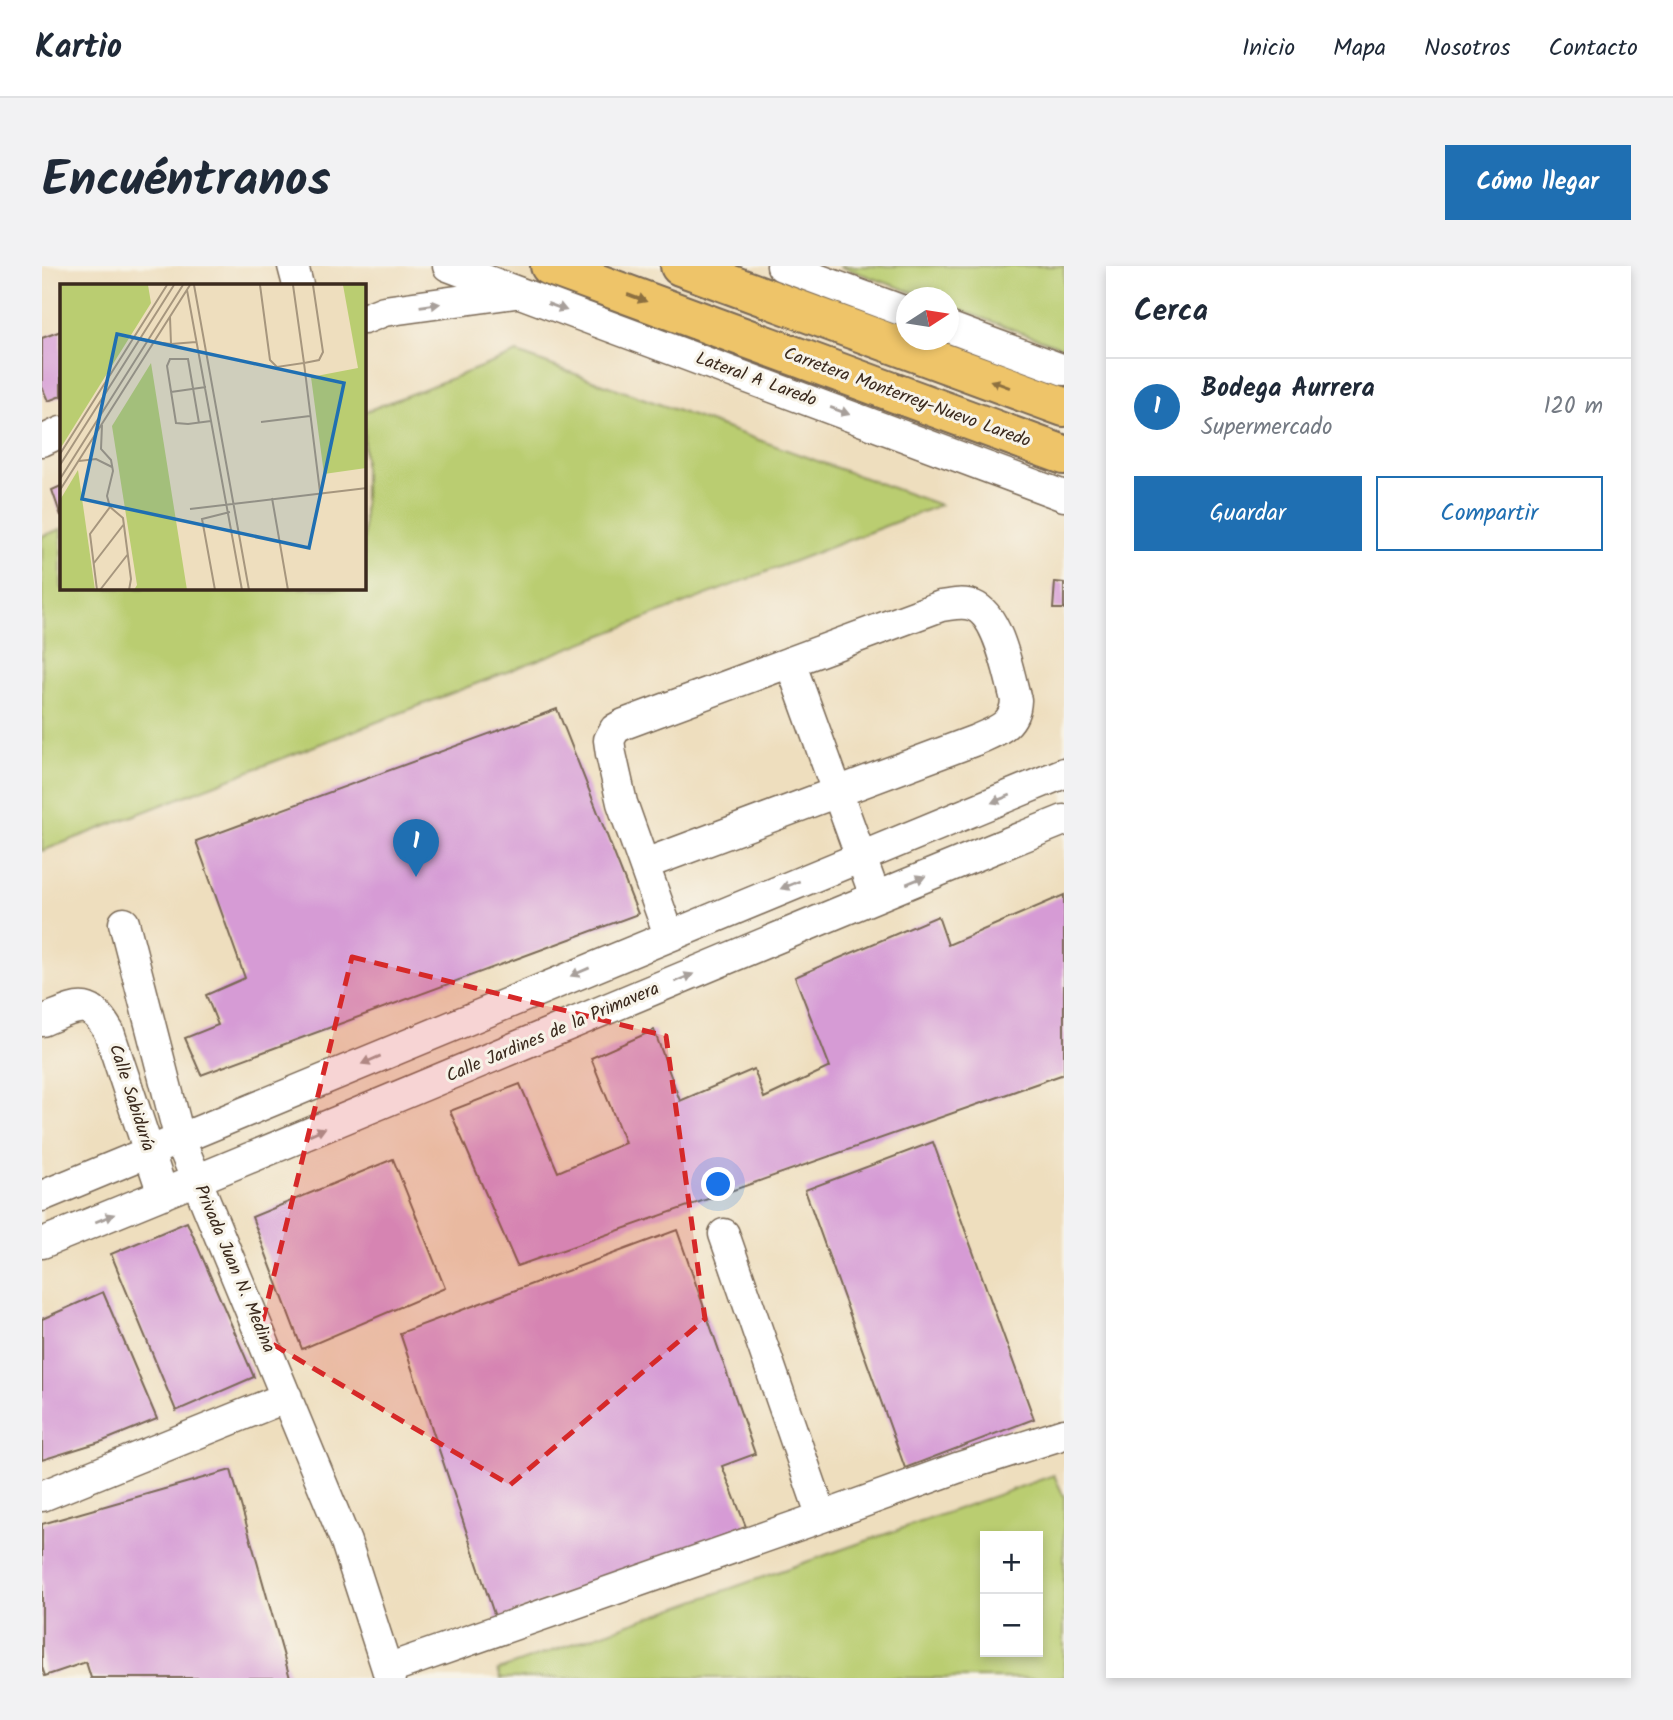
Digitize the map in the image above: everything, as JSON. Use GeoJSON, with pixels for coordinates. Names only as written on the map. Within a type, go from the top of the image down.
{"type":"FeatureCollection","features":[{"type":"Feature","properties":{"kind":"highway","name":"Carretera Monterrey-Nuevo Laredo"},"geometry":{"type":"LineString","coordinates":[[550,266],[1064,455]]}},
{"type":"Feature","properties":{"kind":"highway"},"geometry":{"type":"LineString","coordinates":[[680,266],[775,282],[1064,407]]}},
{"type":"Feature","properties":{"kind":"street"},"geometry":{"type":"LineString","coordinates":[[293,266],[298,284]]}},
{"type":"Feature","properties":{"kind":"street","name":"Lateral A Laredo"},"geometry":{"type":"LineString","coordinates":[[447,266],[1064,496]]}},
{"type":"Feature","properties":{"kind":"street"},"geometry":{"type":"LineString","coordinates":[[775,282],[896,310]]}},
{"type":"Feature","properties":{"kind":"street"},"geometry":{"type":"LineString","coordinates":[[366,318],[384,311],[519,293]]}},
{"type":"Feature","properties":{"kind":"street"},"geometry":{"type":"LineString","coordinates":[[959,331],[1064,370]]}},
{"type":"Feature","properties":{"kind":"street"},"geometry":{"type":"LineString","coordinates":[[42,441],[60,432]]}},
{"type":"Feature","properties":{"kind":"street"},"geometry":{"type":"LineString","coordinates":[[645,864],[838,794],[976,740],[1009,722],[1016,711],[1016,700],[994,628],[986,614],[974,606],[960,603],[941,606],[615,729],[610,740],[611,754],[622,803],[669,935]]}},
{"type":"Feature","properties":{"kind":"street"},"geometry":{"type":"LineString","coordinates":[[790,662],[875,896]]}},
{"type":"Feature","properties":{"kind":"street"},"geometry":{"type":"LineString","coordinates":[[42,1196],[1064,773]]}},
{"type":"Feature","properties":{"kind":"street","name":"Calle Jardines de la Primavera"},"geometry":{"type":"LineString","coordinates":[[42,1243],[264,1154],[875,896],[1064,820]]}},
{"type":"Feature","properties":{"kind":"street","name":"Privada Juan N. Medina"},"geometry":{"type":"LineString","coordinates":[[124,923],[180,1140],[346,1542],[389,1673]]}},
{"type":"Feature","properties":{"kind":"street","name":"Calle Sabiduría"},"geometry":{"type":"LineString","coordinates":[[42,1021],[80,1007],[90,1007],[100,1015],[109,1032],[163,1194]]}},
{"type":"Feature","properties":{"kind":"street"},"geometry":{"type":"LineString","coordinates":[[249,1112],[264,1154]]}},
{"type":"Feature","properties":{"kind":"street"},"geometry":{"type":"LineString","coordinates":[[724,1234],[822,1517]]}},
{"type":"Feature","properties":{"kind":"street"},"geometry":{"type":"LineString","coordinates":[[42,1496],[287,1397]]}},
{"type":"Feature","properties":{"kind":"street"},"geometry":{"type":"LineString","coordinates":[[389,1673],[957,1468],[1064,1434]]}},
{"type":"Feature","properties":{"kind":"highlighted area"},"geometry":{"type":"Polygon","coordinates":[[[352,957],[666,1036],[705,1319],[510,1485],[259,1336],[352,957]]]}},
{"type":"Feature","properties":{"kind":"green space"},"geometry":{"type":"Polygon","coordinates":[[[839,266],[1064,266],[1064,348],[959,310],[959,287],[898,287],[839,266]]]}},
{"type":"Feature","properties":{"kind":"green space"},"geometry":{"type":"Polygon","coordinates":[[[517,353],[940,505],[42,851],[42,536],[60,529],[60,590],[366,590],[366,411],[517,353]]]}},
{"type":"Feature","properties":{"kind":"green space"},"geometry":{"type":"Polygon","coordinates":[[[1054,1475],[1064,1497],[1064,1678],[501,1678],[498,1670],[1054,1475]]]}},
{"type":"Feature","properties":{"kind":"building"},"geometry":{"type":"Polygon","coordinates":[[[60,331],[60,396],[48,401],[42,387],[42,338],[60,331]]]}},
{"type":"Feature","properties":{"kind":"building"},"geometry":{"type":"Polygon","coordinates":[[[60,486],[60,513],[52,490],[60,486]]]}},
{"type":"Feature","properties":{"kind":"building"},"geometry":{"type":"Polygon","coordinates":[[[1055,582],[1064,583],[1064,609],[1053,609],[1055,582]]]}},
{"type":"Feature","properties":{"kind":"building"},"geometry":{"type":"Polygon","coordinates":[[[557,709],[638,914],[201,1075],[185,1038],[218,1025],[206,995],[245,978],[196,841],[557,709]]]}},
{"type":"Feature","properties":{"kind":"building"},"geometry":{"type":"Polygon","coordinates":[[[1064,895],[1064,1074],[517,1266],[450,1111],[520,1084],[558,1172],[625,1143],[591,1058],[654,1030],[680,1101],[754,1069],[764,1098],[830,1067],[795,977],[938,916],[948,945],[1064,895]]]}},
{"type":"Feature","properties":{"kind":"building"},"geometry":{"type":"Polygon","coordinates":[[[933,1142],[1034,1419],[905,1468],[805,1190],[933,1142]]]}},
{"type":"Feature","properties":{"kind":"building"},"geometry":{"type":"Polygon","coordinates":[[[393,1159],[445,1288],[302,1349],[252,1217],[393,1159]]]}},
{"type":"Feature","properties":{"kind":"building"},"geometry":{"type":"Polygon","coordinates":[[[187,1222],[254,1377],[176,1411],[111,1254],[187,1222]]]}},
{"type":"Feature","properties":{"kind":"building"},"geometry":{"type":"Polygon","coordinates":[[[677,1230],[755,1454],[722,1466],[746,1527],[496,1620],[400,1333],[677,1230]]]}},
{"type":"Feature","properties":{"kind":"building"},"geometry":{"type":"Polygon","coordinates":[[[103,1292],[157,1419],[103,1441],[42,1460],[42,1319],[103,1292]]]}},
{"type":"Feature","properties":{"kind":"building"},"geometry":{"type":"Polygon","coordinates":[[[231,1470],[290,1678],[91,1678],[86,1662],[45,1676],[42,1667],[42,1524],[231,1470]]]}},
{"type":"Feature","properties":{"kind":"place","name":"Bodega Aurrera"},"geometry":{"type":"Point","coordinates":[416,877]}}]}
